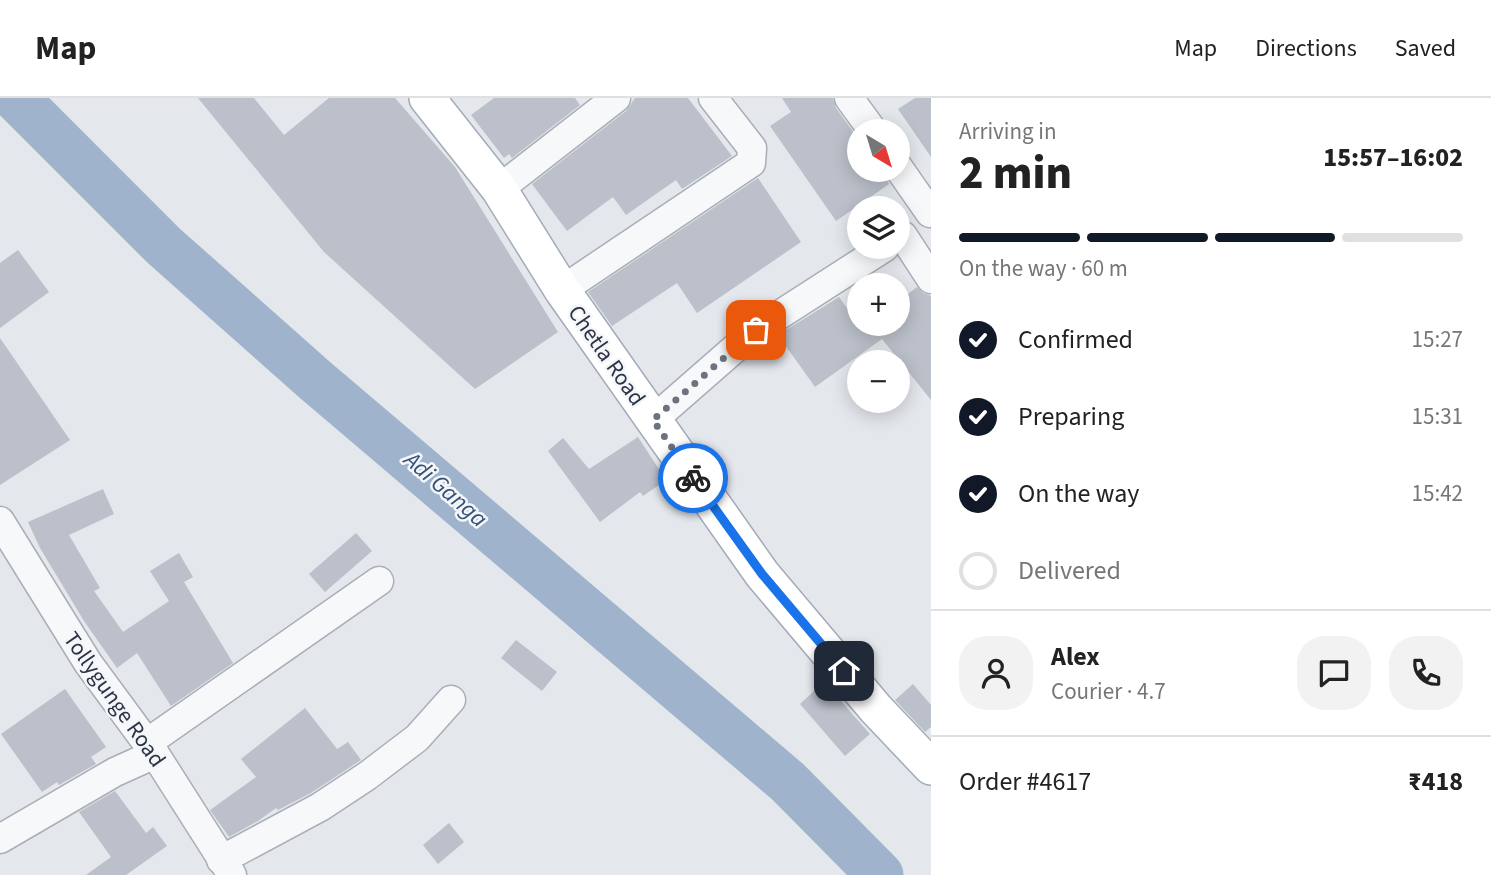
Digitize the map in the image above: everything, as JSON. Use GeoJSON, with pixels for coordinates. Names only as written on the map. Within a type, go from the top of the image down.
{"type":"FeatureCollection","features":[{"type":"Feature","properties":{"kind":"main road","name":"Chetla Road"},"geometry":{"type":"LineString","coordinates":[[427,98],[499,189],[562,290],[762,574],[876,709],[931,767]]}},
{"type":"Feature","properties":{"kind":"street"},"geometry":{"type":"LineString","coordinates":[[499,189],[616,98]]}},
{"type":"Feature","properties":{"kind":"street"},"geometry":{"type":"LineString","coordinates":[[562,290],[751,163],[752,148],[713,98]]}},
{"type":"Feature","properties":{"kind":"street"},"geometry":{"type":"LineString","coordinates":[[849,98],[864,119]]}},
{"type":"Feature","properties":{"kind":"street"},"geometry":{"type":"LineString","coordinates":[[909,182],[931,212],[910,228]]}},
{"type":"Feature","properties":{"kind":"street"},"geometry":{"type":"LineString","coordinates":[[910,256],[931,279]]}},
{"type":"Feature","properties":{"kind":"street"},"geometry":{"type":"LineString","coordinates":[[653,420],[756,330],[866,259]]}},
{"type":"Feature","properties":{"kind":"street","name":"Tollygunge Road"},"geometry":{"type":"LineString","coordinates":[[0,522],[88,663],[151,748],[226,867]]}},
{"type":"Feature","properties":{"kind":"street"},"geometry":{"type":"LineString","coordinates":[[0,839],[151,748],[379,581]]}},
{"type":"Feature","properties":{"kind":"street"},"geometry":{"type":"LineString","coordinates":[[226,867],[320,807],[417,738],[451,700]]}},
{"type":"Feature","properties":{"kind":"building"},"geometry":{"type":"Polygon","coordinates":[[[198,98],[254,98],[284,135],[329,98],[395,98],[455,167],[558,332],[475,389],[324,252],[198,98]]]}},
{"type":"Feature","properties":{"kind":"building"},"geometry":{"type":"Polygon","coordinates":[[[494,98],[575,98],[580,105],[512,158],[509,154],[504,158],[471,115],[494,98]]]}},
{"type":"Feature","properties":{"kind":"building"},"geometry":{"type":"Polygon","coordinates":[[[635,98],[688,98],[732,156],[682,189],[676,180],[626,215],[613,197],[567,231],[532,184],[626,111],[635,98]]]}},
{"type":"Feature","properties":{"kind":"building"},"geometry":{"type":"Polygon","coordinates":[[[782,98],[833,98],[836,108],[847,123],[847,182],[889,184],[872,196],[847,196],[847,213],[836,221],[770,126],[791,112],[782,98]]]}},
{"type":"Feature","properties":{"kind":"building"},"geometry":{"type":"Polygon","coordinates":[[[915,98],[931,98],[931,157],[910,126],[910,119],[905,119],[898,109],[915,98]]]}},
{"type":"Feature","properties":{"kind":"building"},"geometry":{"type":"Polygon","coordinates":[[[758,178],[801,242],[697,313],[677,283],[612,326],[588,292],[758,178]]]}},
{"type":"Feature","properties":{"kind":"building"},"geometry":{"type":"Polygon","coordinates":[[[18,250],[49,292],[0,328],[0,263],[18,250]]]}},
{"type":"Feature","properties":{"kind":"building"},"geometry":{"type":"Polygon","coordinates":[[[917,287],[931,296],[931,400],[910,374],[910,350],[891,350],[882,339],[867,350],[847,350],[847,364],[815,387],[778,335],[839,297],[847,308],[847,336],[910,336],[910,293],[917,287]]]}},
{"type":"Feature","properties":{"kind":"building"},"geometry":{"type":"Polygon","coordinates":[[[0,338],[70,440],[0,485],[0,338]]]}},
{"type":"Feature","properties":{"kind":"building"},"geometry":{"type":"Polygon","coordinates":[[[638,437],[666,480],[643,496],[640,492],[600,522],[548,451],[563,438],[589,469],[638,437]]]}},
{"type":"Feature","properties":{"kind":"building"},"geometry":{"type":"Polygon","coordinates":[[[103,489],[114,514],[69,535],[100,588],[94,591],[123,632],[169,601],[150,571],[179,553],[193,577],[184,582],[233,663],[171,706],[137,653],[117,668],[84,621],[40,548],[28,522],[103,489]]]}},
{"type":"Feature","properties":{"kind":"building"},"geometry":{"type":"Polygon","coordinates":[[[356,533],[372,551],[325,592],[309,574],[356,533]]]}},
{"type":"Feature","properties":{"kind":"building"},"geometry":{"type":"Polygon","coordinates":[[[516,640],[557,672],[542,691],[501,658],[516,640]]]}},
{"type":"Feature","properties":{"kind":"building"},"geometry":{"type":"Polygon","coordinates":[[[824,682],[870,734],[845,756],[800,704],[824,682]]]}},
{"type":"Feature","properties":{"kind":"building"},"geometry":{"type":"Polygon","coordinates":[[[913,684],[931,705],[931,727],[925,732],[895,700],[913,684]]]}},
{"type":"Feature","properties":{"kind":"building"},"geometry":{"type":"Polygon","coordinates":[[[65,689],[106,747],[91,757],[96,764],[42,792],[1,734],[65,689]]]}},
{"type":"Feature","properties":{"kind":"building"},"geometry":{"type":"Polygon","coordinates":[[[305,708],[337,749],[348,742],[361,760],[311,793],[278,810],[276,808],[229,837],[210,810],[256,777],[241,759],[305,708]]]}},
{"type":"Feature","properties":{"kind":"building"},"geometry":{"type":"Polygon","coordinates":[[[115,791],[146,833],[153,827],[167,846],[126,875],[86,875],[111,857],[79,812],[115,791]]]}},
{"type":"Feature","properties":{"kind":"building"},"geometry":{"type":"Polygon","coordinates":[[[449,823],[464,842],[438,864],[423,845],[449,823]]]}},
{"type":"Feature","properties":{"kind":"waterway","name":"Adi Ganga"},"geometry":{"type":"LineString","coordinates":[[16,98],[164,246],[315,380],[788,782],[880,875]]}},
{"type":"Feature","properties":{"kind":"way so far"},"geometry":{"type":"LineString","coordinates":[[693,478],[653,420],[756,330]]}},
{"type":"Feature","properties":{"kind":"route"},"geometry":{"type":"LineString","coordinates":[[693,478],[762,574],[844,671]]}}]}
